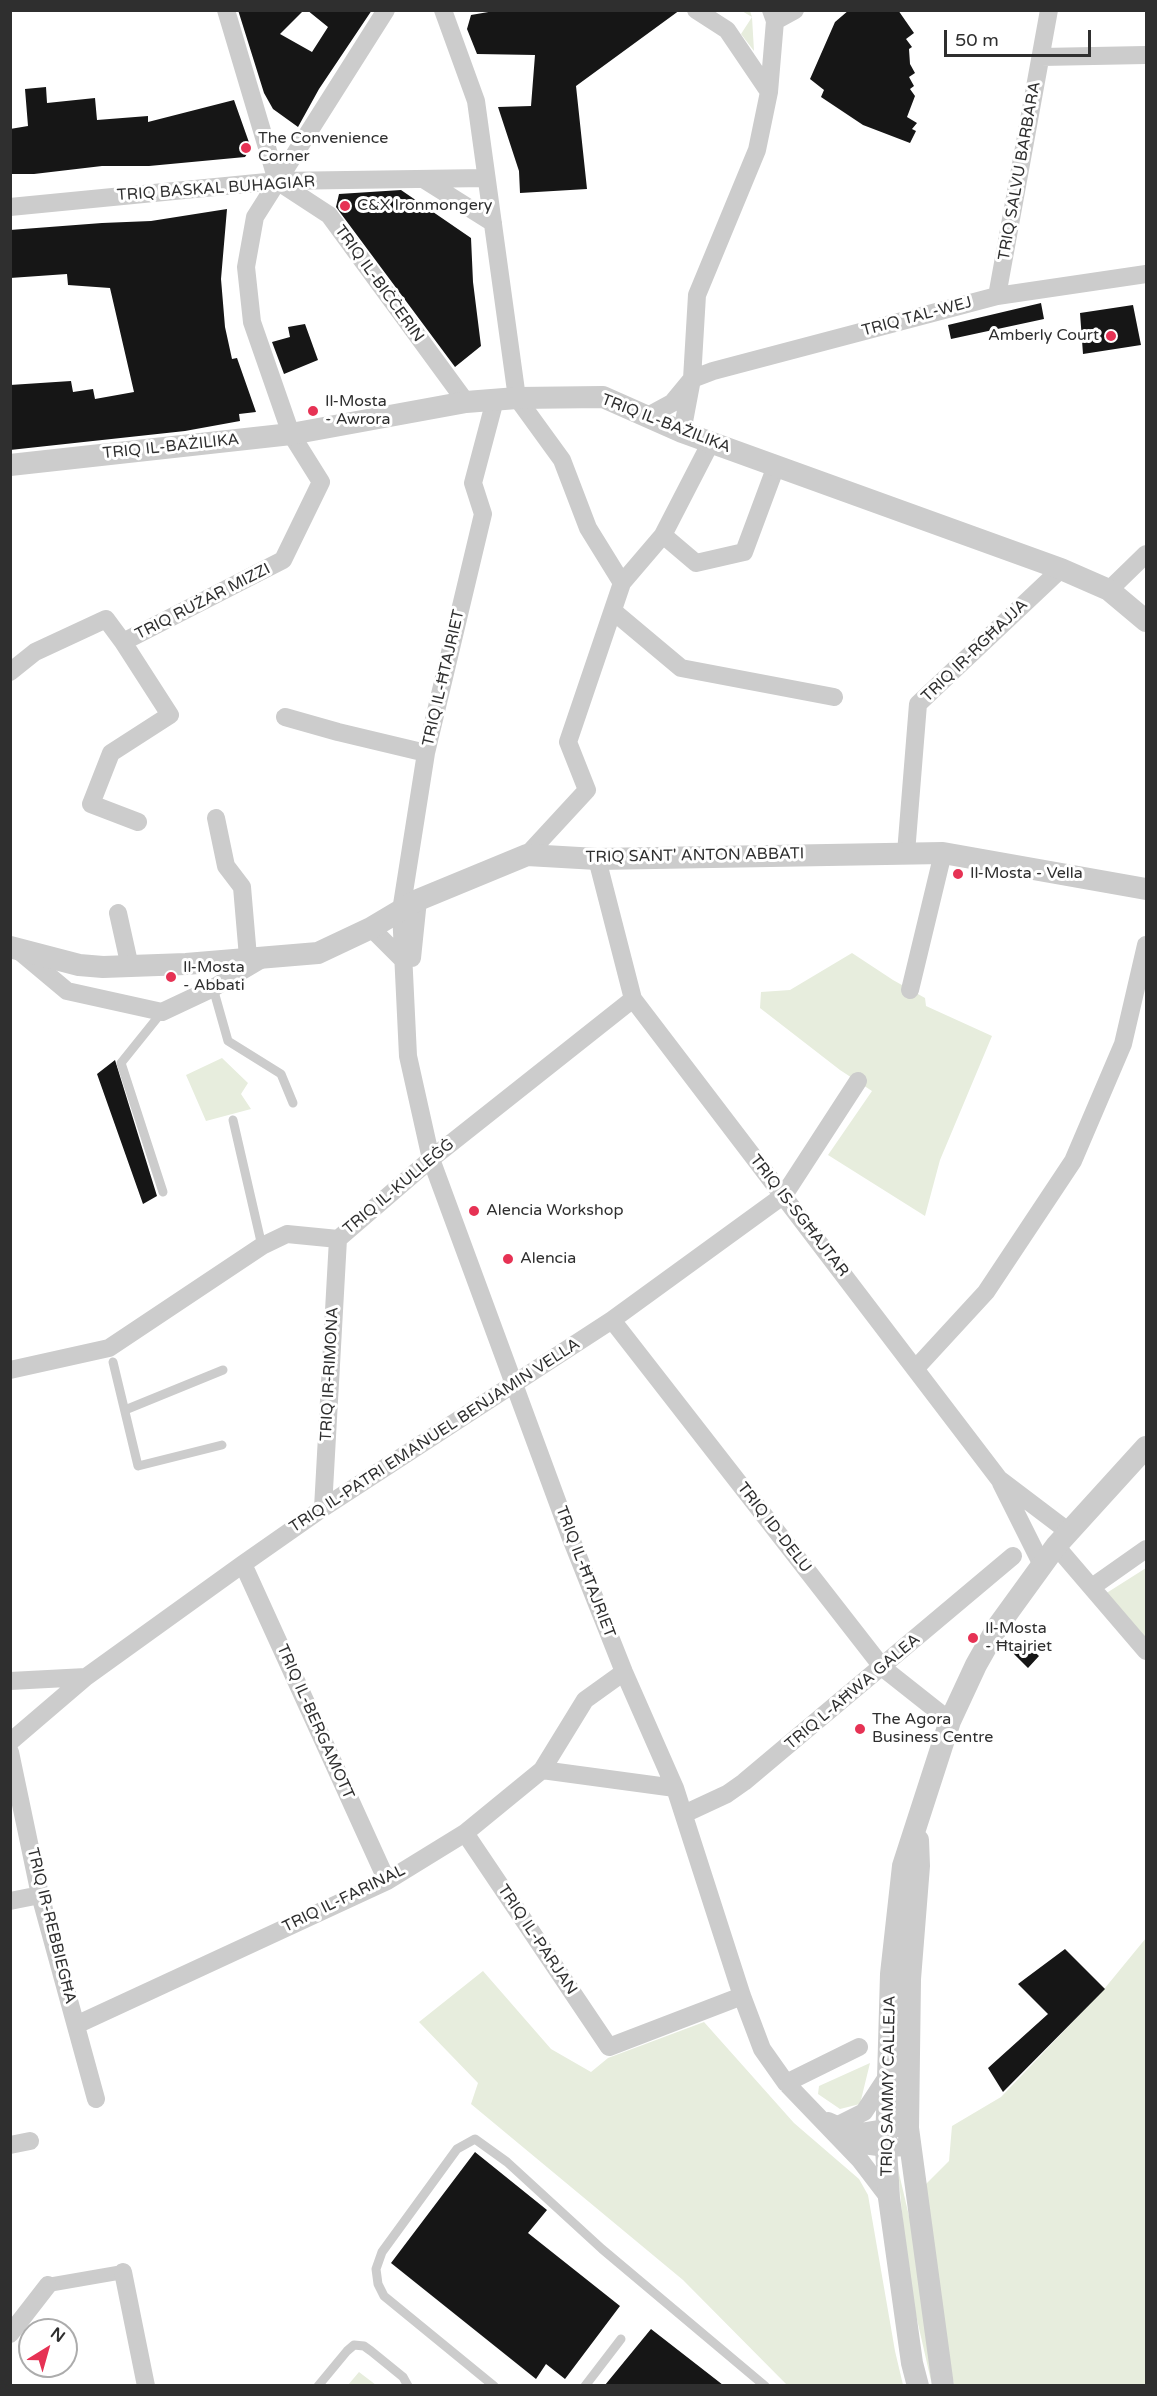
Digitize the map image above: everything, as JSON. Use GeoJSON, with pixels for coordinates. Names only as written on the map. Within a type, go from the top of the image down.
{"type":"FeatureCollection","features":[{"type":"Feature","properties":{"kind":"street"},"geometry":{"type":"LineString","coordinates":[[226,10],[277,181]]}},
{"type":"Feature","properties":{"kind":"street"},"geometry":{"type":"LineString","coordinates":[[291,434],[252,322],[246,267],[255,217],[386,10]]}},
{"type":"Feature","properties":{"kind":"street","name":"TRIQ IL-ĦTAJRIET"},"geometry":{"type":"LineString","coordinates":[[407,1004],[404,962],[426,753],[483,514],[473,483],[506,399],[493,223],[476,101],[443,10]]}},
{"type":"Feature","properties":{"kind":"street"},"geometry":{"type":"LineString","coordinates":[[696,10],[726,30],[769,92]]}},
{"type":"Feature","properties":{"kind":"street"},"geometry":{"type":"LineString","coordinates":[[682,432],[692,379],[698,295],[757,150],[769,92],[773,16],[795,10]]}},
{"type":"Feature","properties":{"kind":"street","name":"TRIQ SALVU BARBARA"},"geometry":{"type":"LineString","coordinates":[[997,296],[1049,10]]}},
{"type":"Feature","properties":{"kind":"street"},"geometry":{"type":"LineString","coordinates":[[1041,57],[1146,55]]}},
{"type":"Feature","properties":{"kind":"street","name":"TRIQ BASKAL BUHAGIAR"},"geometry":{"type":"LineString","coordinates":[[10,207],[277,181],[486,178]]}},
{"type":"Feature","properties":{"kind":"street"},"geometry":{"type":"LineString","coordinates":[[423,179],[493,223]]}},
{"type":"Feature","properties":{"kind":"street","name":"TRIQ IL-BIĊĊERIN"},"geometry":{"type":"LineString","coordinates":[[277,181],[328,215],[466,402]]}},
{"type":"Feature","properties":{"kind":"street","name":"TRIQ TAL-WEJ"},"geometry":{"type":"LineString","coordinates":[[692,379],[713,371],[997,296],[1146,274]]}},
{"type":"Feature","properties":{"kind":"street"},"geometry":{"type":"LineString","coordinates":[[648,416],[672,403],[692,379]]}},
{"type":"Feature","properties":{"kind":"street","name":"TRIQ IL-BAŻILIKA"},"geometry":{"type":"LineString","coordinates":[[10,465],[291,434],[466,402],[603,397],[682,432],[1061,568],[1109,590],[1146,621]]}},
{"type":"Feature","properties":{"kind":"street"},"geometry":{"type":"LineString","coordinates":[[506,399],[562,460],[588,528],[622,584]]}},
{"type":"Feature","properties":{"kind":"street","name":"TRIQ RUŻAR MIZZI"},"geometry":{"type":"LineString","coordinates":[[123,642],[284,560],[321,482],[291,434]]}},
{"type":"Feature","properties":{"kind":"street"},"geometry":{"type":"LineString","coordinates":[[527,855],[587,790],[568,742],[622,584],[663,535],[711,442]]}},
{"type":"Feature","properties":{"kind":"street"},"geometry":{"type":"LineString","coordinates":[[663,535],[696,563],[744,552],[776,466]]}},
{"type":"Feature","properties":{"kind":"street"},"geometry":{"type":"LineString","coordinates":[[1109,590],[1146,554]]}},
{"type":"Feature","properties":{"kind":"street","name":"TRIQ IR-RGĦAJJA"},"geometry":{"type":"LineString","coordinates":[[906,853],[918,704],[1061,568]]}},
{"type":"Feature","properties":{"kind":"street"},"geometry":{"type":"LineString","coordinates":[[614,611],[681,668],[834,697]]}},
{"type":"Feature","properties":{"kind":"street","name":"TRIQ RUŻAR MIZZI"},"geometry":{"type":"LineString","coordinates":[[10,672],[35,652],[106,619],[170,716],[111,753],[91,804],[138,822]]}},
{"type":"Feature","properties":{"kind":"street"},"geometry":{"type":"LineString","coordinates":[[285,717],[426,753]]}},
{"type":"Feature","properties":{"kind":"street"},"geometry":{"type":"LineString","coordinates":[[216,818],[226,867],[242,887],[255,958]]}},
{"type":"Feature","properties":{"kind":"street"},"geometry":{"type":"LineString","coordinates":[[910,990],[943,852]]}},
{"type":"Feature","properties":{"kind":"street","name":"TRIQ SANT' ANTON ABBATI"},"geometry":{"type":"LineString","coordinates":[[13,948],[79,965],[130,967],[318,953],[371,928],[410,906],[527,855],[597,859],[943,852],[1146,889]]}},
{"type":"Feature","properties":{"kind":"street","name":"TRIQ IS-SGĦAJTAR"},"geometry":{"type":"LineString","coordinates":[[597,859],[633,999],[999,1479],[1062,1539],[1092,1587],[1146,1651]]}},
{"type":"Feature","properties":{"kind":"street","name":"TRIQ IL-ĦTAJRIET"},"geometry":{"type":"LineString","coordinates":[[410,906],[408,1056],[431,1159],[513,1384],[624,1672],[675,1788],[742,1996],[762,2049],[786,2083],[819,2116],[855,2144],[902,2136]]}},
{"type":"Feature","properties":{"kind":"street"},"geometry":{"type":"LineString","coordinates":[[118,913],[130,967]]}},
{"type":"Feature","properties":{"kind":"street"},"geometry":{"type":"LineString","coordinates":[[371,928],[404,962]]}},
{"type":"Feature","properties":{"kind":"street"},"geometry":{"type":"LineString","coordinates":[[916,1368],[986,1292],[1073,1161],[1123,1044],[1146,945]]}},
{"type":"Feature","properties":{"kind":"street","name":"TRIQ SANT' ANTON ABBATI"},"geometry":{"type":"LineString","coordinates":[[13,948],[67,991],[162,1012],[213,988],[255,958]]}},
{"type":"Feature","properties":{"kind":"street","name":"TRIQ IL-KULLEĠĠ"},"geometry":{"type":"LineString","coordinates":[[10,1370],[109,1348],[262,1246],[287,1234],[338,1239],[431,1159],[633,999]]}},
{"type":"Feature","properties":{"kind":"street"},"geometry":{"type":"LineString","coordinates":[[784,1195],[858,1081]]}},
{"type":"Feature","properties":{"kind":"street","name":"TRIQ IL-PATRI EMANUEL BENJAMIN VELLA"},"geometry":{"type":"LineString","coordinates":[[10,1742],[86,1677],[243,1564],[323,1508],[612,1320],[784,1195]]}},
{"type":"Feature","properties":{"kind":"street","name":"TRIQ IR-RIMONA"},"geometry":{"type":"LineString","coordinates":[[323,1508],[338,1239]]}},
{"type":"Feature","properties":{"kind":"street","name":"TRIQ ID-DELU"},"geometry":{"type":"LineString","coordinates":[[612,1320],[883,1668],[950,1721]]}},
{"type":"Feature","properties":{"kind":"street","name":"TRIQ SAMMY CALLEJA"},"geometry":{"type":"LineString","coordinates":[[943,2385],[902,2136],[887,2077],[891,1974],[903,1866],[950,1721],[976,1665],[998,1626],[1062,1539],[1146,1447]]}},
{"type":"Feature","properties":{"kind":"street"},"geometry":{"type":"LineString","coordinates":[[999,1479],[1042,1565]]}},
{"type":"Feature","properties":{"kind":"street"},"geometry":{"type":"LineString","coordinates":[[1092,1587],[1146,1549]]}},
{"type":"Feature","properties":{"kind":"street","name":"TRIQ L-AĦWA GALEA"},"geometry":{"type":"LineString","coordinates":[[684,1814],[728,1794],[744,1782],[883,1668],[1013,1556]]}},
{"type":"Feature","properties":{"kind":"street","name":"TRIQ IL-BERGAMOTT"},"geometry":{"type":"LineString","coordinates":[[243,1564],[387,1881]]}},
{"type":"Feature","properties":{"kind":"street","name":"TRIQ IL-FARINAL"},"geometry":{"type":"LineString","coordinates":[[76,2025],[387,1881],[465,1833],[542,1770],[585,1700],[624,1672]]}},
{"type":"Feature","properties":{"kind":"street"},"geometry":{"type":"LineString","coordinates":[[10,1681],[86,1677]]}},
{"type":"Feature","properties":{"kind":"street","name":"TRIQ IR-REBBIEGĦA"},"geometry":{"type":"LineString","coordinates":[[10,1752],[40,1895],[96,2099]]}},
{"type":"Feature","properties":{"kind":"street"},"geometry":{"type":"LineString","coordinates":[[542,1770],[675,1788]]}},
{"type":"Feature","properties":{"kind":"street","name":"TRIQ SAMMY CALLEJA"},"geometry":{"type":"LineString","coordinates":[[917,1823],[919,1866],[910,1979],[902,2136],[889,2199],[912,2363],[918,2385]]}},
{"type":"Feature","properties":{"kind":"street","name":"TRIQ IL-PARJAN"},"geometry":{"type":"LineString","coordinates":[[465,1833],[609,2047],[742,1996]]}},
{"type":"Feature","properties":{"kind":"street"},"geometry":{"type":"LineString","coordinates":[[10,1901],[40,1895]]}},
{"type":"Feature","properties":{"kind":"street"},"geometry":{"type":"LineString","coordinates":[[786,2083],[859,2047]]}},
{"type":"Feature","properties":{"kind":"street"},"geometry":{"type":"LineString","coordinates":[[838,2131],[864,2112],[887,2077]]}},
{"type":"Feature","properties":{"kind":"street","name":"TRIQ IL-ĦTAJRIET"},"geometry":{"type":"LineString","coordinates":[[838,2131],[889,2199]]}},
{"type":"Feature","properties":{"kind":"street"},"geometry":{"type":"LineString","coordinates":[[10,2145],[30,2141]]}},
{"type":"Feature","properties":{"kind":"street"},"geometry":{"type":"LineString","coordinates":[[10,2334],[48,2285],[123,2272],[146,2385]]}},
{"type":"Feature","properties":{"kind":"lane"},"geometry":{"type":"LineString","coordinates":[[213,988],[228,1041],[281,1074],[293,1103]]}},
{"type":"Feature","properties":{"kind":"lane"},"geometry":{"type":"LineString","coordinates":[[162,1012],[121,1063],[163,1192]]}},
{"type":"Feature","properties":{"kind":"lane"},"geometry":{"type":"LineString","coordinates":[[233,1120],[262,1246]]}},
{"type":"Feature","properties":{"kind":"lane"},"geometry":{"type":"LineString","coordinates":[[113,1362],[138,1466],[222,1445]]}},
{"type":"Feature","properties":{"kind":"lane"},"geometry":{"type":"LineString","coordinates":[[125,1410],[223,1370]]}},
{"type":"Feature","properties":{"kind":"lane"},"geometry":{"type":"LineString","coordinates":[[488,2383],[384,2296],[378,2284],[376,2269],[382,2252],[458,2149],[475,2139],[507,2162],[653,2293],[765,2385]]}},
{"type":"Feature","properties":{"kind":"lane"},"geometry":{"type":"LineString","coordinates":[[585,2385],[621,2339]]}},
{"type":"Feature","properties":{"kind":"lane"},"geometry":{"type":"LineString","coordinates":[[318,2385],[354,2345],[364,2346],[371,2351],[403,2377],[408,2385]]}},
{"type":"Feature","properties":{"kind":"green space"},"geometry":{"type":"Polygon","coordinates":[[[742,11],[750,11],[752,17],[742,11]]]}},
{"type":"Feature","properties":{"kind":"green space"},"geometry":{"type":"Polygon","coordinates":[[[752,17],[754,51],[741,34],[752,17]]]}},
{"type":"Feature","properties":{"kind":"green space"},"geometry":{"type":"Polygon","coordinates":[[[852,953],[925,998],[926,1006],[992,1036],[940,1160],[925,1216],[828,1155],[872,1091],[840,1070],[760,1008],[761,992],[790,990],[852,953]]]}},
{"type":"Feature","properties":{"kind":"green space"},"geometry":{"type":"Polygon","coordinates":[[[222,1058],[248,1083],[241,1094],[251,1109],[206,1121],[186,1075],[222,1058]]]}},
{"type":"Feature","properties":{"kind":"green space"},"geometry":{"type":"Polygon","coordinates":[[[1146,1568],[1146,1643],[1105,1594],[1146,1568]]]}},
{"type":"Feature","properties":{"kind":"green space"},"geometry":{"type":"Polygon","coordinates":[[[1146,1938],[1146,2385],[954,2385],[945,2337],[925,2185],[949,2161],[952,2126],[1001,2097],[1105,1988],[1146,1938]]]}},
{"type":"Feature","properties":{"kind":"green space"},"geometry":{"type":"Polygon","coordinates":[[[483,1971],[551,2049],[591,2072],[608,2058],[704,2022],[794,2123],[859,2179],[868,2195],[903,2385],[787,2385],[683,2280],[471,2104],[478,2083],[419,2022],[483,1971]]]}},
{"type":"Feature","properties":{"kind":"green space"},"geometry":{"type":"Polygon","coordinates":[[[870,2063],[860,2104],[840,2109],[818,2094],[819,2086],[870,2063]]]}},
{"type":"Feature","properties":{"kind":"green space"},"geometry":{"type":"Polygon","coordinates":[[[898,2169],[916,2246],[932,2385],[908,2280],[898,2169]]]}},
{"type":"Feature","properties":{"kind":"green space"},"geometry":{"type":"Polygon","coordinates":[[[359,2372],[376,2385],[348,2385],[359,2372]]]}},
{"type":"Feature","properties":{"kind":"building"},"geometry":{"type":"Polygon","coordinates":[[[238,10],[304,10],[280,34],[312,52],[328,27],[307,10],[372,10],[319,89],[298,127],[273,109],[264,93],[238,10]]]}},
{"type":"Feature","properties":{"kind":"building"},"geometry":{"type":"Polygon","coordinates":[[[500,10],[680,10],[576,86],[587,189],[520,193],[519,171],[498,107],[531,106],[535,55],[477,54],[467,29],[471,15],[500,10]]]}},
{"type":"Feature","properties":{"kind":"building"},"geometry":{"type":"Polygon","coordinates":[[[849,10],[898,10],[914,33],[906,39],[912,47],[909,49],[910,64],[915,73],[909,77],[914,86],[910,89],[915,96],[907,117],[917,123],[912,129],[916,131],[910,143],[863,125],[821,97],[824,90],[810,79],[835,22],[849,10]]]}},
{"type":"Feature","properties":{"kind":"building"},"geometry":{"type":"Polygon","coordinates":[[[46,87],[47,103],[95,98],[97,120],[148,116],[148,122],[234,100],[251,148],[245,157],[149,166],[102,166],[34,174],[10,174],[10,129],[28,126],[25,89],[46,87]]]}},
{"type":"Feature","properties":{"kind":"building"},"geometry":{"type":"Polygon","coordinates":[[[401,190],[471,238],[473,282],[481,346],[455,367],[336,207],[339,194],[401,190]]]}},
{"type":"Feature","properties":{"kind":"building"},"geometry":{"type":"Polygon","coordinates":[[[227,209],[221,279],[225,327],[232,359],[237,358],[256,412],[239,414],[240,421],[185,431],[10,450],[10,385],[71,381],[73,392],[93,389],[95,399],[134,392],[110,288],[68,285],[67,274],[10,278],[10,230],[151,221],[227,209]]]}},
{"type":"Feature","properties":{"kind":"building"},"geometry":{"type":"Polygon","coordinates":[[[1041,303],[1044,319],[951,339],[948,325],[1041,303]]]}},
{"type":"Feature","properties":{"kind":"building","name":"Amberly Court"},"geometry":{"type":"Polygon","coordinates":[[[1133,305],[1141,345],[1083,354],[1080,313],[1133,305]]]}},
{"type":"Feature","properties":{"kind":"building"},"geometry":{"type":"Polygon","coordinates":[[[305,324],[318,360],[284,374],[272,342],[290,337],[288,327],[305,324]]]}},
{"type":"Feature","properties":{"kind":"building"},"geometry":{"type":"Polygon","coordinates":[[[115,1060],[157,1196],[143,1204],[97,1074],[115,1060]]]}},
{"type":"Feature","properties":{"kind":"building"},"geometry":{"type":"Polygon","coordinates":[[[1024,1642],[1039,1656],[1028,1668],[1013,1653],[1024,1642]]]}},
{"type":"Feature","properties":{"kind":"building"},"geometry":{"type":"Polygon","coordinates":[[[1065,1949],[1105,1989],[1003,2092],[988,2068],[1048,2014],[1018,1984],[1065,1949]]]}},
{"type":"Feature","properties":{"kind":"building"},"geometry":{"type":"Polygon","coordinates":[[[475,2152],[547,2210],[528,2233],[620,2306],[565,2379],[546,2364],[536,2379],[391,2263],[475,2152]]]}},
{"type":"Feature","properties":{"kind":"building"},"geometry":{"type":"Polygon","coordinates":[[[651,2329],[723,2385],[605,2385],[651,2329]]]}},
{"type":"Feature","properties":{"kind":"place","name":"The Convenience Corner"},"geometry":{"type":"Point","coordinates":[246,148]}},
{"type":"Feature","properties":{"kind":"place","name":"C&X Ironmongery"},"geometry":{"type":"Point","coordinates":[345,206]}},
{"type":"Feature","properties":{"kind":"place","name":"Amberly Court"},"geometry":{"type":"Point","coordinates":[1111,336]}},
{"type":"Feature","properties":{"kind":"place","name":"Il-Mosta - Awrora"},"geometry":{"type":"Point","coordinates":[313,411]}},
{"type":"Feature","properties":{"kind":"place","name":"Il-Mosta - Vella"},"geometry":{"type":"Point","coordinates":[958,874]}},
{"type":"Feature","properties":{"kind":"place","name":"Il-Mosta - Abbati"},"geometry":{"type":"Point","coordinates":[171,977]}},
{"type":"Feature","properties":{"kind":"place","name":"Alencia Workshop"},"geometry":{"type":"Point","coordinates":[474,1211]}},
{"type":"Feature","properties":{"kind":"place","name":"Alencia"},"geometry":{"type":"Point","coordinates":[508,1259]}},
{"type":"Feature","properties":{"kind":"place","name":"Il-Mosta - Ħtajriet"},"geometry":{"type":"Point","coordinates":[973,1638]}},
{"type":"Feature","properties":{"kind":"place","name":"The Agora Business Centre"},"geometry":{"type":"Point","coordinates":[860,1729]}}]}
